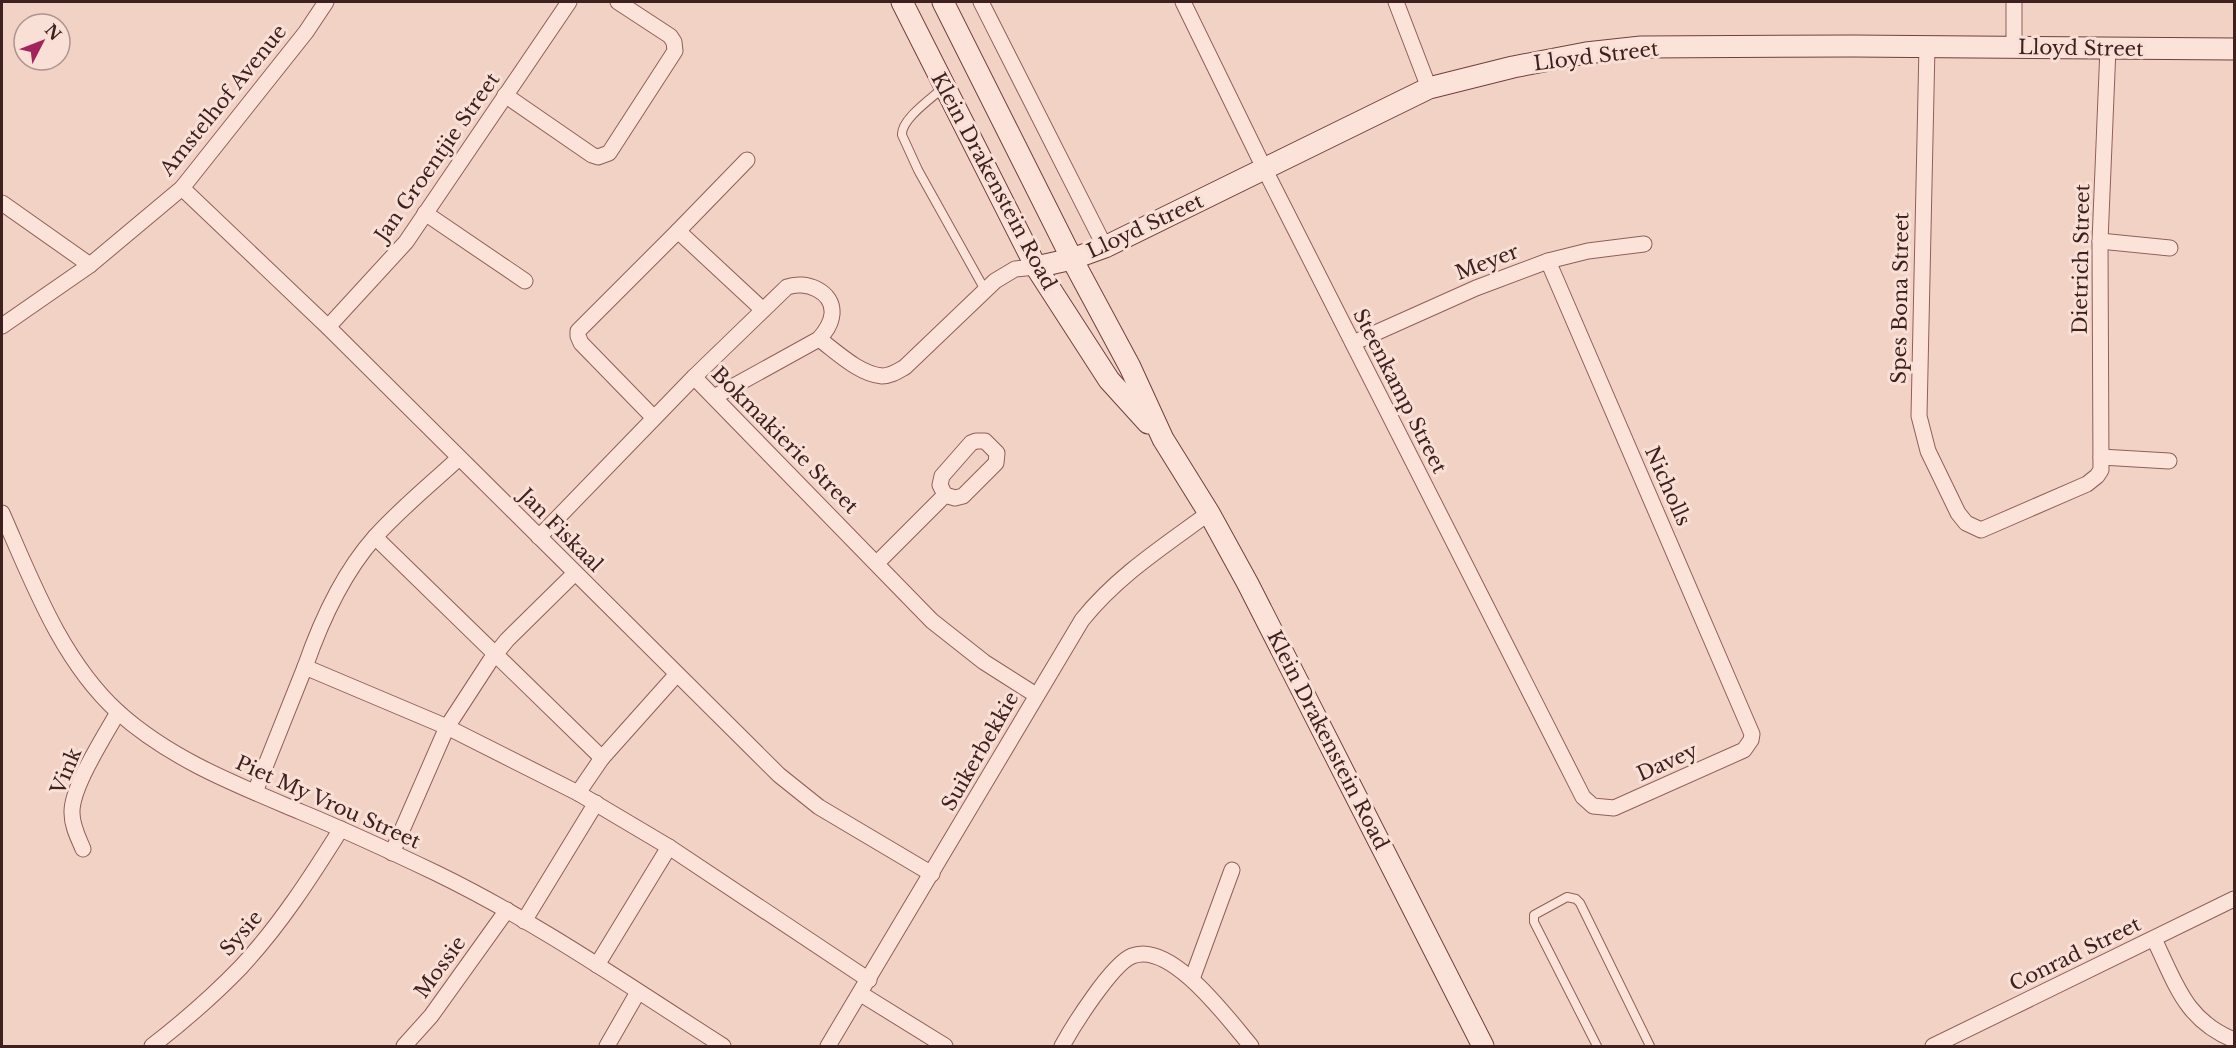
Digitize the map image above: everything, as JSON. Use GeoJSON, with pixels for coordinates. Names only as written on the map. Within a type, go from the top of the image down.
{"type":"FeatureCollection","features":[{"type":"Feature","properties":{"kind":"main road","name":"Klein Drakenstein Road"},"geometry":{"type":"LineString","coordinates":[[902,2],[1036,267],[1109,380],[1162,439]]}},
{"type":"Feature","properties":{"kind":"main road","name":"Klein Drakenstein Road"},"geometry":{"type":"LineString","coordinates":[[943,2],[1072,259],[1130,367],[1162,439],[1209,513],[1248,584],[1483,1047]]}},
{"type":"Feature","properties":{"kind":"main road","name":"Lloyd Street"},"geometry":{"type":"LineString","coordinates":[[1036,267],[1072,259],[1105,247],[1429,88],[1513,67],[1586,53],[1641,47],[1927,46],[2235,49]]}},
{"type":"Feature","properties":{"kind":"street","name":"Amstelhof Avenue"},"geometry":{"type":"LineString","coordinates":[[2,326],[90,265],[182,188],[306,32],[326,2]]}},
{"type":"Feature","properties":{"kind":"street","name":"Jan Groentjie Street"},"geometry":{"type":"LineString","coordinates":[[328,327],[406,242],[569,2]]}},
{"type":"Feature","properties":{"kind":"street"},"geometry":{"type":"LineString","coordinates":[[505,95],[592,155],[598,157],[609,153],[675,51],[676,46],[670,36],[618,2]]}},
{"type":"Feature","properties":{"kind":"street"},"geometry":{"type":"LineString","coordinates":[[981,2],[1105,247]]}},
{"type":"Feature","properties":{"kind":"street","name":"Steenkamp Street"},"geometry":{"type":"LineString","coordinates":[[1183,2],[1265,170],[1583,797]]}},
{"type":"Feature","properties":{"kind":"street"},"geometry":{"type":"LineString","coordinates":[[1396,2],[1429,88]]}},
{"type":"Feature","properties":{"kind":"street"},"geometry":{"type":"LineString","coordinates":[[2014,2],[2014,47]]}},
{"type":"Feature","properties":{"kind":"street","name":"Spes Bona Street"},"geometry":{"type":"LineString","coordinates":[[1927,46],[1919,416],[1928,451],[1958,513],[1966,523],[1981,530],[2087,484],[2097,476],[2101,464]]}},
{"type":"Feature","properties":{"kind":"street","name":"Dietrich Street"},"geometry":{"type":"LineString","coordinates":[[2101,464],[2100,241],[2108,48]]}},
{"type":"Feature","properties":{"kind":"street"},"geometry":{"type":"LineString","coordinates":[[654,418],[581,343],[578,331],[747,160]]}},
{"type":"Feature","properties":{"kind":"street","name":"Jan Fiskaal"},"geometry":{"type":"LineString","coordinates":[[182,188],[328,327],[778,775],[819,807],[932,874]]}},
{"type":"Feature","properties":{"kind":"street"},"geometry":{"type":"LineString","coordinates":[[2,203],[90,265]]}},
{"type":"Feature","properties":{"kind":"street"},"geometry":{"type":"LineString","coordinates":[[425,213],[525,281]]}},
{"type":"Feature","properties":{"kind":"street"},"geometry":{"type":"LineString","coordinates":[[678,231],[763,310]]}},
{"type":"Feature","properties":{"kind":"street"},"geometry":{"type":"LineString","coordinates":[[2100,241],[2170,248]]}},
{"type":"Feature","properties":{"kind":"street","name":"Meyer"},"geometry":{"type":"LineString","coordinates":[[1353,344],[1476,288],[1548,261],[1588,250],[1644,243]]}},
{"type":"Feature","properties":{"kind":"street","name":"Nicholls"},"geometry":{"type":"LineString","coordinates":[[1548,261],[1750,727]]}},
{"type":"Feature","properties":{"kind":"street"},"geometry":{"type":"LineString","coordinates":[[819,339],[852,364],[871,373],[884,376],[893,374],[905,367],[995,281],[1015,269],[1036,267]]}},
{"type":"Feature","properties":{"kind":"street"},"geometry":{"type":"LineString","coordinates":[[694,377],[787,287],[798,283],[811,285],[821,292],[832,312],[828,328],[819,339],[714,397]]}},
{"type":"Feature","properties":{"kind":"street","name":"Bokmakierie Street"},"geometry":{"type":"LineString","coordinates":[[538,537],[694,377],[932,621],[953,640],[1036,695]]}},
{"type":"Feature","properties":{"kind":"street"},"geometry":{"type":"LineString","coordinates":[[255,792],[318,630],[340,587],[375,537],[459,458]]}},
{"type":"Feature","properties":{"kind":"street"},"geometry":{"type":"LineString","coordinates":[[2101,464],[2169,461]]}},
{"type":"Feature","properties":{"kind":"street"},"geometry":{"type":"LineString","coordinates":[[877,563],[945,495]]}},
{"type":"Feature","properties":{"kind":"street","name":"Piet My Vrou Street"},"geometry":{"type":"LineString","coordinates":[[2,513],[41,601],[87,678],[118,712],[171,752],[437,874],[507,910],[723,1047]]}},
{"type":"Feature","properties":{"kind":"street","name":"Suikerbekkie"},"geometry":{"type":"LineString","coordinates":[[828,1047],[1082,620],[1100,597],[1126,575],[1209,513]]}},
{"type":"Feature","properties":{"kind":"street"},"geometry":{"type":"LineString","coordinates":[[375,537],[602,758]]}},
{"type":"Feature","properties":{"kind":"street"},"geometry":{"type":"LineString","coordinates":[[392,853],[447,727],[496,653],[575,573]]}},
{"type":"Feature","properties":{"kind":"street"},"geometry":{"type":"LineString","coordinates":[[305,667],[447,727],[578,793],[669,847],[869,980]]}},
{"type":"Feature","properties":{"kind":"street"},"geometry":{"type":"LineString","coordinates":[[578,793],[602,758],[677,675]]}},
{"type":"Feature","properties":{"kind":"street","name":"Vink"},"geometry":{"type":"LineString","coordinates":[[83,849],[74,826],[73,801],[78,786],[118,712]]}},
{"type":"Feature","properties":{"kind":"street","name":"Davey"},"geometry":{"type":"LineString","coordinates":[[1583,797],[1593,806],[1614,808],[1744,750],[1751,740],[1750,727]]}},
{"type":"Feature","properties":{"kind":"street"},"geometry":{"type":"LineString","coordinates":[[524,921],[596,803]]}},
{"type":"Feature","properties":{"kind":"street","name":"Sysie"},"geometry":{"type":"LineString","coordinates":[[152,1047],[179,1026],[241,967],[279,921],[341,829]]}},
{"type":"Feature","properties":{"kind":"street"},"geometry":{"type":"LineString","coordinates":[[597,965],[669,847]]}},
{"type":"Feature","properties":{"kind":"street"},"geometry":{"type":"LineString","coordinates":[[1192,979],[1232,870]]}},
{"type":"Feature","properties":{"kind":"street","name":"Conrad Street"},"geometry":{"type":"LineString","coordinates":[[1933,1047],[2235,899]]}},
{"type":"Feature","properties":{"kind":"street","name":"Mossie"},"geometry":{"type":"LineString","coordinates":[[404,1047],[431,1016],[507,910]]}},
{"type":"Feature","properties":{"kind":"street"},"geometry":{"type":"LineString","coordinates":[[2154,939],[2186,1004],[2210,1028],[2235,1040]]}},
{"type":"Feature","properties":{"kind":"street"},"geometry":{"type":"LineString","coordinates":[[1062,1047],[1074,1025],[1117,968],[1130,957],[1142,954],[1152,954],[1192,979],[1251,1047]]}},
{"type":"Feature","properties":{"kind":"street"},"geometry":{"type":"LineString","coordinates":[[607,1047],[638,992]]}},
{"type":"Feature","properties":{"kind":"street"},"geometry":{"type":"LineString","coordinates":[[861,994],[945,1047]]}},
{"type":"Feature","properties":{"kind":"lane"},"geometry":{"type":"LineString","coordinates":[[945,87],[905,122],[901,131],[918,170],[984,290]]}},
{"type":"Feature","properties":{"kind":"lane"},"geometry":{"type":"LineString","coordinates":[[1597,1047],[1534,922],[1534,915],[1567,897],[1576,899],[1580,903],[1650,1047]]}}]}
